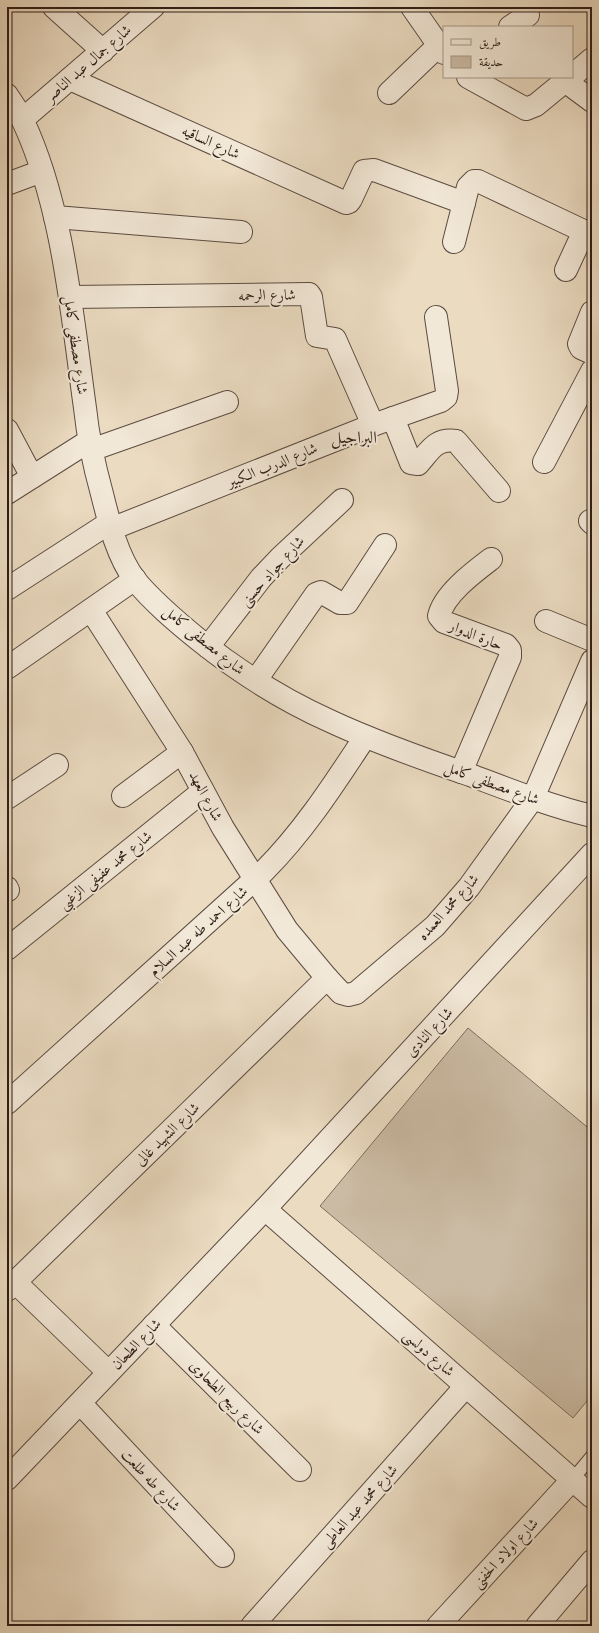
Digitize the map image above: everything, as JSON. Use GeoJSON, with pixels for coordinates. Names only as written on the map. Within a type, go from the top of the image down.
{"type":"FeatureCollection","features":[{"type":"Feature","properties":{"kind":"street"},"geometry":{"type":"LineString","coordinates":[[54,7],[103,51]]}},
{"type":"Feature","properties":{"kind":"street","name":"شارع جمال عبد الناصر"},"geometry":{"type":"LineString","coordinates":[[23,119],[154,7]]}},
{"type":"Feature","properties":{"kind":"street"},"geometry":{"type":"LineString","coordinates":[[389,93],[441,49],[412,7]]}},
{"type":"Feature","properties":{"kind":"street"},"geometry":{"type":"LineString","coordinates":[[512,26],[528,15]]}},
{"type":"Feature","properties":{"kind":"street"},"geometry":{"type":"LineString","coordinates":[[573,75],[592,59]]}},
{"type":"Feature","properties":{"kind":"street"},"geometry":{"type":"LineString","coordinates":[[470,78],[526,109],[536,105],[569,78],[592,101]]}},
{"type":"Feature","properties":{"kind":"street","name":"شارع الساقيه"},"geometry":{"type":"LineString","coordinates":[[70,79],[343,202],[349,202],[364,171],[374,170],[464,204]]}},
{"type":"Feature","properties":{"kind":"street","name":"شارع مصطفى كامل"},"geometry":{"type":"LineString","coordinates":[[7,95],[23,119],[42,171],[55,217],[70,297],[90,446],[110,526],[125,562],[135,579],[175,621],[229,664],[283,697],[365,737],[533,798],[592,816]]}},
{"type":"Feature","properties":{"kind":"street"},"geometry":{"type":"LineString","coordinates":[[7,184],[42,171]]}},
{"type":"Feature","properties":{"kind":"street"},"geometry":{"type":"LineString","coordinates":[[454,242],[470,183],[478,181],[588,233],[566,270]]}},
{"type":"Feature","properties":{"kind":"street"},"geometry":{"type":"LineString","coordinates":[[55,217],[241,232]]}},
{"type":"Feature","properties":{"kind":"street","name":"شارع الرحمه"},"geometry":{"type":"LineString","coordinates":[[70,297],[309,294],[311,297],[317,336],[335,339],[383,422]]}},
{"type":"Feature","properties":{"kind":"street"},"geometry":{"type":"LineString","coordinates":[[592,312],[579,344],[581,348],[592,353]]}},
{"type":"Feature","properties":{"kind":"street","name":"شارع الدرب الكبير"},"geometry":{"type":"LineString","coordinates":[[7,589],[110,526],[441,401],[446,397],[447,391],[436,316]]}},
{"type":"Feature","properties":{"kind":"street"},"geometry":{"type":"LineString","coordinates":[[544,462],[592,371]]}},
{"type":"Feature","properties":{"kind":"street"},"geometry":{"type":"LineString","coordinates":[[7,493],[32,477],[90,446],[227,402]]}},
{"type":"Feature","properties":{"kind":"street"},"geometry":{"type":"LineString","coordinates":[[383,422],[411,463],[418,464],[430,448],[435,445],[456,441],[500,491]]}},
{"type":"Feature","properties":{"kind":"street"},"geometry":{"type":"LineString","coordinates":[[7,430],[32,477]]}},
{"type":"Feature","properties":{"kind":"street","name":"شارع جواد حسنى"},"geometry":{"type":"LineString","coordinates":[[208,647],[261,578],[280,558],[342,500]]}},
{"type":"Feature","properties":{"kind":"street"},"geometry":{"type":"LineString","coordinates":[[256,680],[316,594],[321,592],[340,603],[347,603],[385,545]]}},
{"type":"Feature","properties":{"kind":"street","name":"حارة الدوار"},"geometry":{"type":"LineString","coordinates":[[462,772],[510,656],[510,650],[506,645],[444,622],[439,616],[440,610],[450,596],[467,578],[491,559]]}},
{"type":"Feature","properties":{"kind":"street"},"geometry":{"type":"LineString","coordinates":[[7,668],[135,579]]}},
{"type":"Feature","properties":{"kind":"street","name":"شارع العهد"},"geometry":{"type":"LineString","coordinates":[[91,610],[182,752],[223,828],[255,880],[287,930],[326,978]]}},
{"type":"Feature","properties":{"kind":"street"},"geometry":{"type":"LineString","coordinates":[[546,621],[592,640]]}},
{"type":"Feature","properties":{"kind":"street","name":"شارع محمد العمده"},"geometry":{"type":"LineString","coordinates":[[326,978],[341,993],[353,995],[435,926],[469,887],[533,798],[592,661]]}},
{"type":"Feature","properties":{"kind":"street","name":"شارع احمد طه عبد السلام"},"geometry":{"type":"LineString","coordinates":[[7,1104],[255,880],[279,855],[314,813],[365,737]]}},
{"type":"Feature","properties":{"kind":"street"},"geometry":{"type":"LineString","coordinates":[[123,796],[182,752]]}},
{"type":"Feature","properties":{"kind":"street"},"geometry":{"type":"LineString","coordinates":[[7,798],[58,765]]}},
{"type":"Feature","properties":{"kind":"street","name":"شارع محمد عفيفى الزغبى"},"geometry":{"type":"LineString","coordinates":[[7,949],[203,791]]}},
{"type":"Feature","properties":{"kind":"street","name":"شارع النادى"},"geometry":{"type":"LineString","coordinates":[[265,1209],[592,854]]}},
{"type":"Feature","properties":{"kind":"street","name":"شارع الشهيد غالى"},"geometry":{"type":"LineString","coordinates":[[11,1286],[326,978]]}},
{"type":"Feature","properties":{"kind":"street","name":"شارع الطحان"},"geometry":{"type":"LineString","coordinates":[[7,1479],[265,1209]]}},
{"type":"Feature","properties":{"kind":"street","name":"شارع دولسى"},"geometry":{"type":"LineString","coordinates":[[265,1209],[592,1497]]}},
{"type":"Feature","properties":{"kind":"street"},"geometry":{"type":"LineString","coordinates":[[11,1286],[108,1372]]}},
{"type":"Feature","properties":{"kind":"street","name":"شارع ربيع الطحاوى"},"geometry":{"type":"LineString","coordinates":[[154,1325],[300,1470]]}},
{"type":"Feature","properties":{"kind":"street","name":"شارع محمد عبد العاطى"},"geometry":{"type":"LineString","coordinates":[[252,1626],[466,1386]]}},
{"type":"Feature","properties":{"kind":"street","name":"شارع طه طلعت"},"geometry":{"type":"LineString","coordinates":[[80,1403],[223,1556]]}},
{"type":"Feature","properties":{"kind":"street","name":"شارع اولاد الحفنى"},"geometry":{"type":"LineString","coordinates":[[438,1626],[572,1480]]}},
{"type":"Feature","properties":{"kind":"street"},"geometry":{"type":"LineString","coordinates":[[537,1626],[592,1561]]}},
{"type":"Feature","properties":{"kind":"lane"},"geometry":{"type":"LineString","coordinates":[[572,1480],[592,1456]]}},
{"type":"Feature","properties":{"kind":"green space"},"geometry":{"type":"Polygon","coordinates":[[[468,1028],[592,1131],[592,1395],[573,1418],[320,1206],[468,1028]]]}},
{"type":"Feature","properties":{"kind":"district","name":"البراجيل"},"geometry":{"type":"Point","coordinates":[354,437]}}]}
